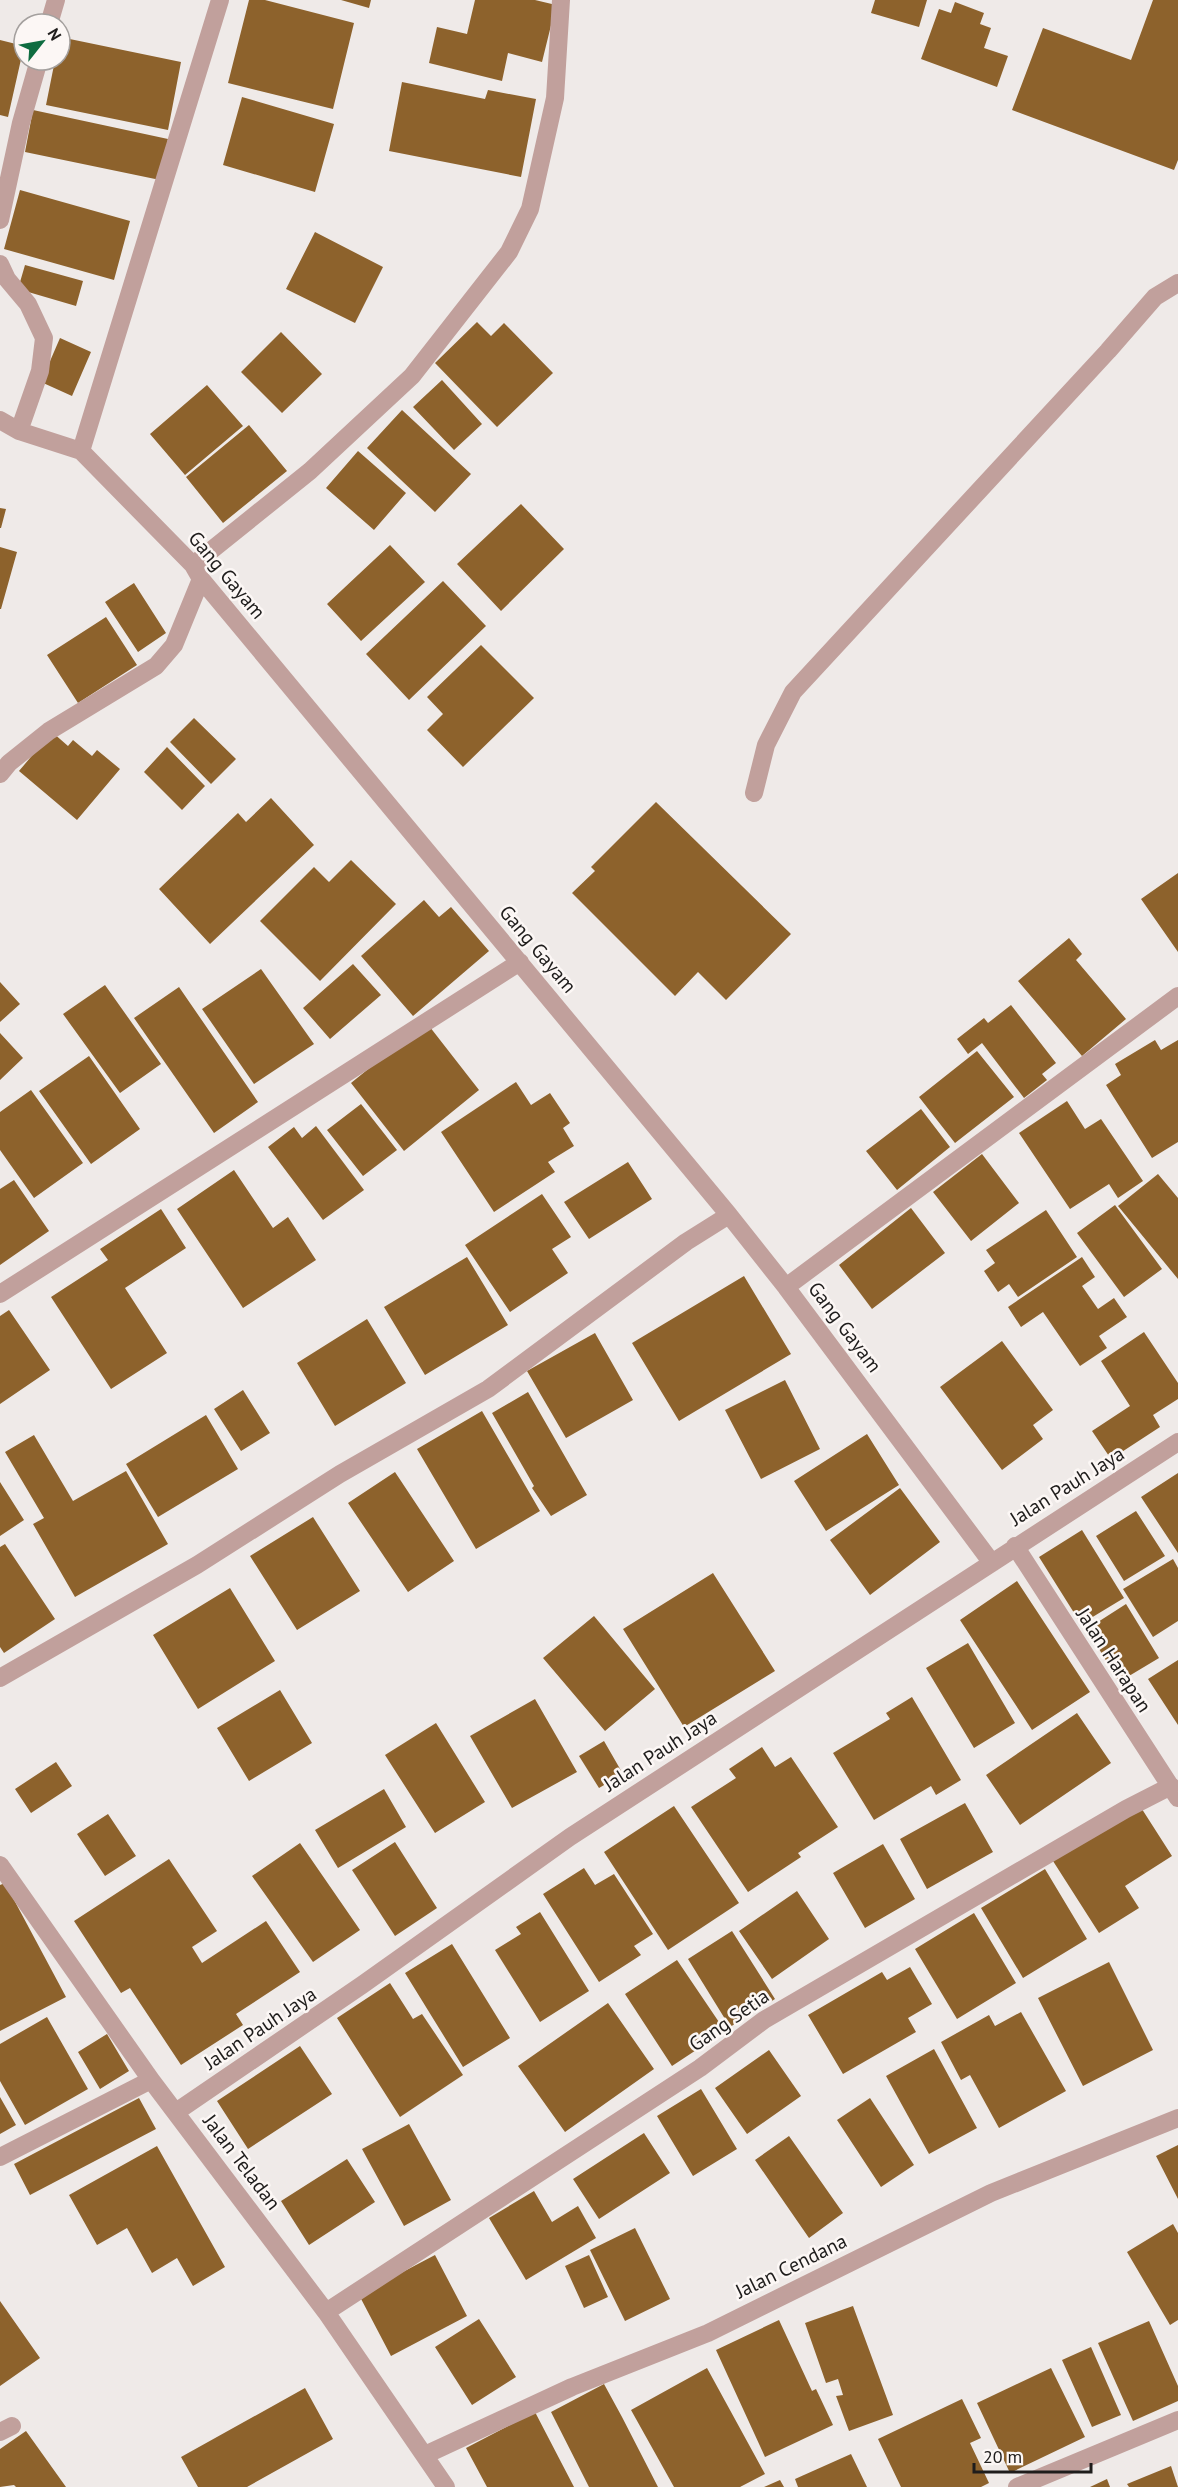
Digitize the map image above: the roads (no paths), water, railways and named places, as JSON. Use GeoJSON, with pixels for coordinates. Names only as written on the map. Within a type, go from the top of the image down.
{"type":"FeatureCollection","features":[{"type":"Feature","properties":{"kind":"street"},"geometry":{"type":"LineString","coordinates":[[81,451],[220,0]]}},
{"type":"Feature","properties":{"kind":"street"},"geometry":{"type":"LineString","coordinates":[[0,774],[9,763],[49,731],[156,666],[174,645],[197,572],[412,376],[509,252],[530,209],[555,98],[561,0]]}},
{"type":"Feature","properties":{"kind":"street"},"geometry":{"type":"LineString","coordinates":[[0,220],[21,123],[36,72]]}},
{"type":"Feature","properties":{"kind":"street"},"geometry":{"type":"LineString","coordinates":[[0,264],[7,279],[28,304],[44,338],[40,371],[19,430]]}},
{"type":"Feature","properties":{"kind":"street"},"geometry":{"type":"LineString","coordinates":[[754,793],[766,745],[793,692],[1108,351],[1155,297],[1178,283]]}},
{"type":"Feature","properties":{"kind":"street","name":"Gang Gayam"},"geometry":{"type":"LineString","coordinates":[[0,420],[19,430],[81,451],[197,572],[729,1215],[786,1287],[992,1563]]}},
{"type":"Feature","properties":{"kind":"street"},"geometry":{"type":"LineString","coordinates":[[0,1294],[520,962]]}},
{"type":"Feature","properties":{"kind":"street"},"geometry":{"type":"LineString","coordinates":[[786,1287],[1178,996]]}},
{"type":"Feature","properties":{"kind":"street"},"geometry":{"type":"LineString","coordinates":[[0,1678],[197,1565],[340,1474],[488,1389],[566,1329],[637,1281],[686,1242],[729,1215]]}},
{"type":"Feature","properties":{"kind":"street","name":"Jalan Pauh Jaya"},"geometry":{"type":"LineString","coordinates":[[176,2112],[362,1985],[570,1837],[1178,1442]]}},
{"type":"Feature","properties":{"kind":"street","name":"Jalan Harapan"},"geometry":{"type":"LineString","coordinates":[[1015,1546],[1175,1792]]}},
{"type":"Feature","properties":{"kind":"street","name":"Gang Setia"},"geometry":{"type":"LineString","coordinates":[[326,2312],[700,2067],[764,2020],[1126,1809],[1175,1792]]}},
{"type":"Feature","properties":{"kind":"street","name":"Jalan Teladan"},"geometry":{"type":"LineString","coordinates":[[0,1865],[151,2080],[326,2312],[446,2487]]}},
{"type":"Feature","properties":{"kind":"street"},"geometry":{"type":"LineString","coordinates":[[0,2157],[151,2080]]}},
{"type":"Feature","properties":{"kind":"street","name":"Jalan Cendana"},"geometry":{"type":"LineString","coordinates":[[425,2455],[572,2387],[708,2333],[991,2193],[1178,2118]]}},
{"type":"Feature","properties":{"kind":"street"},"geometry":{"type":"LineString","coordinates":[[1017,2487],[1178,2420]]}}]}
